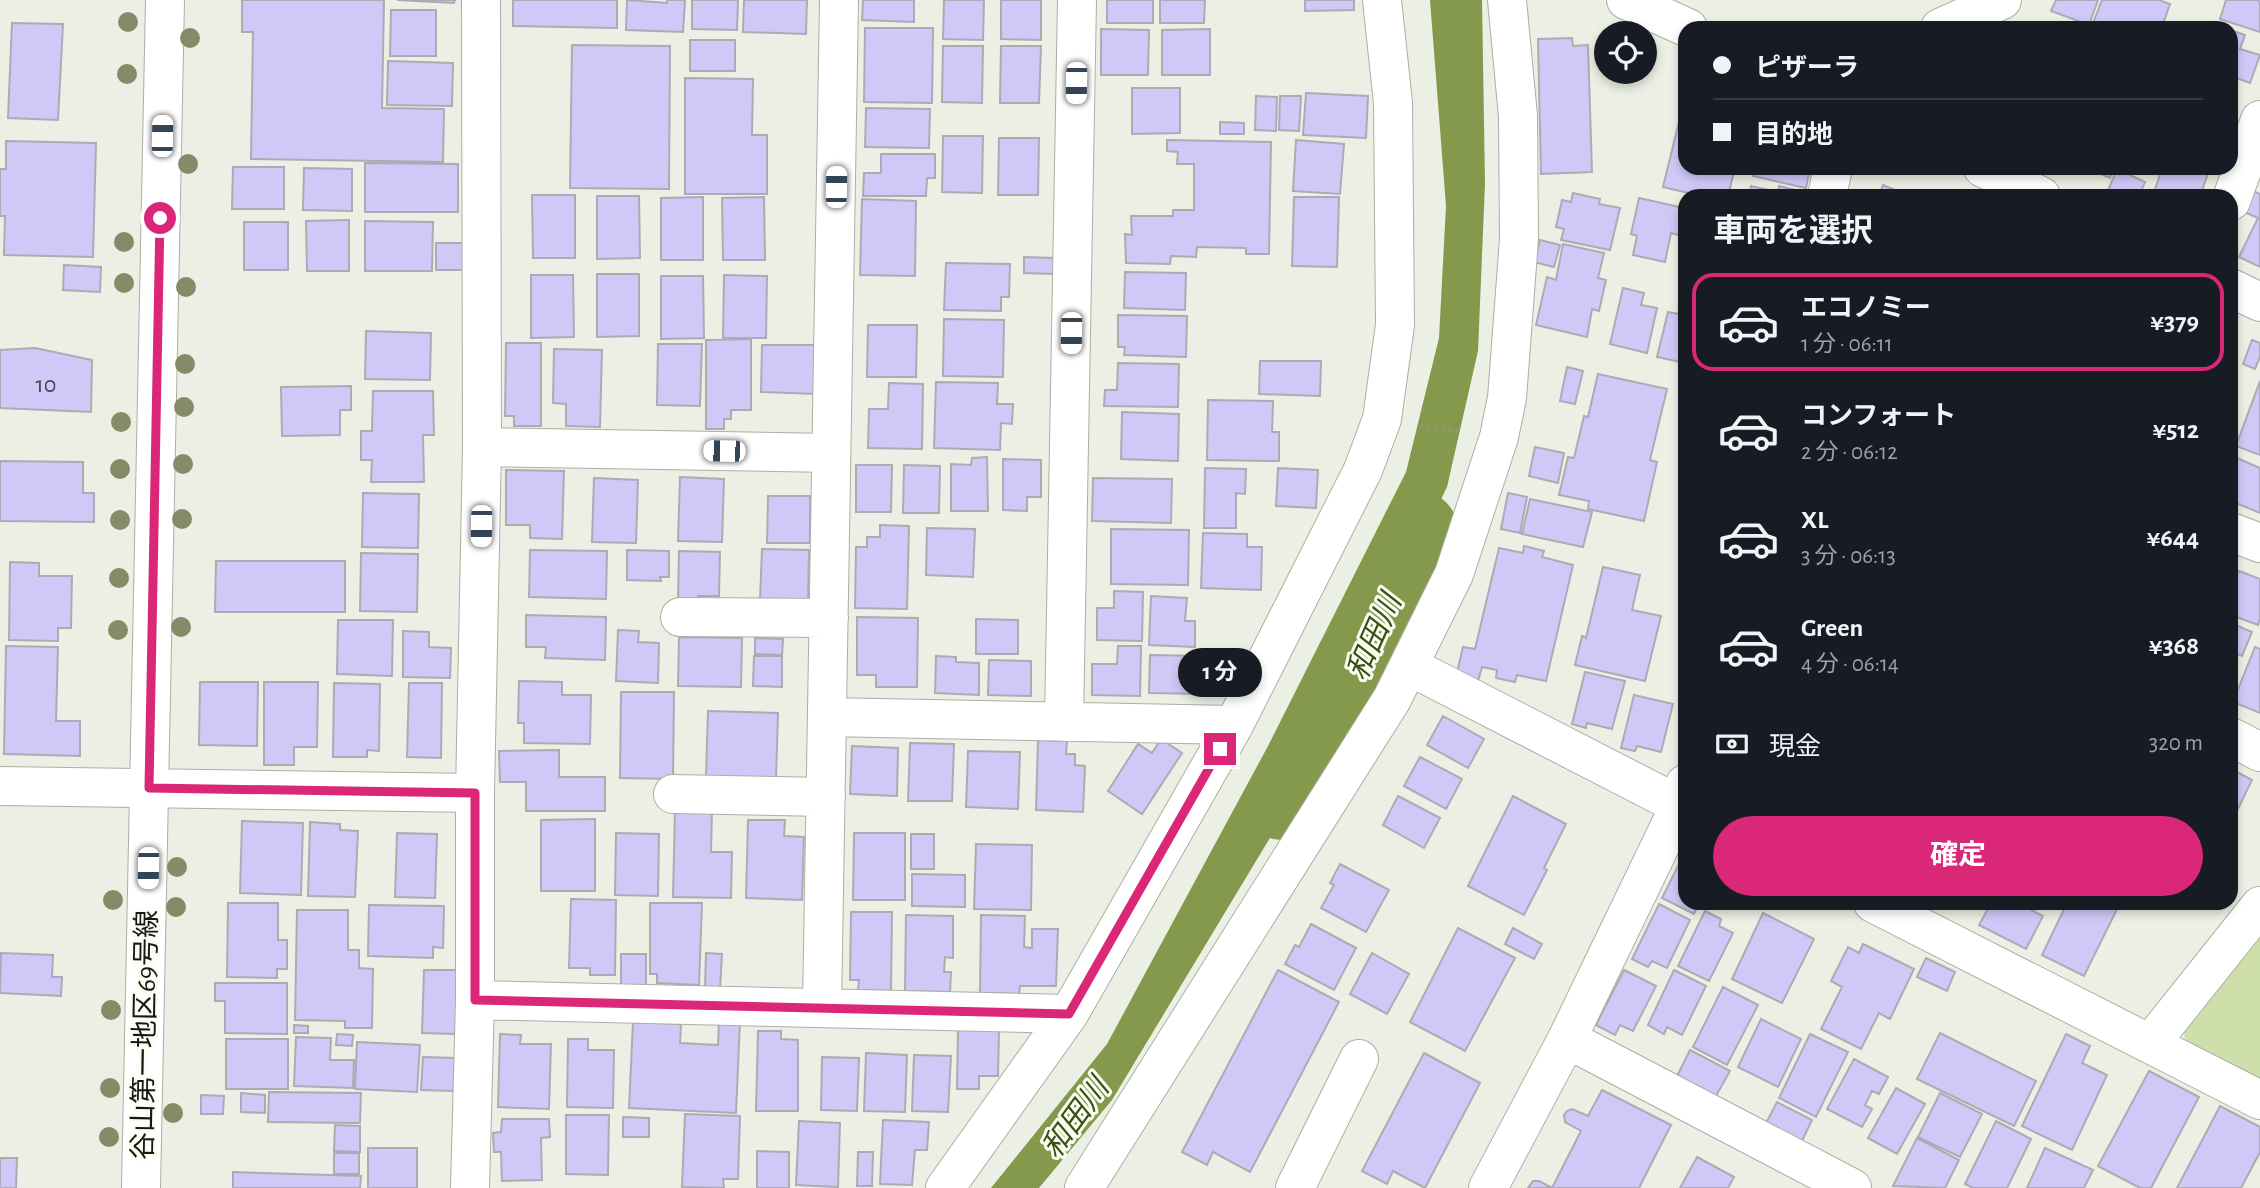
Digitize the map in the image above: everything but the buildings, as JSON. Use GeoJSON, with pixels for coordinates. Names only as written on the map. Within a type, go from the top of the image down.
{"type":"FeatureCollection","features":[{"type":"Feature","properties":{"kind":"street","name":"谷山第一地区69号線"},"geometry":{"type":"LineString","coordinates":[[141,1188],[164,0]]}},
{"type":"Feature","properties":{"kind":"street"},"geometry":{"type":"LineString","coordinates":[[470,1188],[482,447],[481,0]]}},
{"type":"Feature","properties":{"kind":"street"},"geometry":{"type":"LineString","coordinates":[[822,1008],[839,0]]}},
{"type":"Feature","properties":{"kind":"street"},"geometry":{"type":"LineString","coordinates":[[1064,722],[1077,0]]}},
{"type":"Feature","properties":{"kind":"street"},"geometry":{"type":"LineString","coordinates":[[945,1188],[1069,1014],[1234,725],[1363,470],[1382,419],[1395,311],[1393,103],[1382,0]]}},
{"type":"Feature","properties":{"kind":"street"},"geometry":{"type":"LineString","coordinates":[[1084,1188],[1392,699],[1454,574],[1499,437],[1507,398],[1519,239],[1518,116],[1507,0]]}},
{"type":"Feature","properties":{"kind":"street"},"geometry":{"type":"LineString","coordinates":[[1626,0],[1678,23]]}},
{"type":"Feature","properties":{"kind":"street"},"geometry":{"type":"LineString","coordinates":[[1956,21],[2002,0]]}},
{"type":"Feature","properties":{"kind":"street"},"geometry":{"type":"LineString","coordinates":[[2235,189],[2260,120]]}},
{"type":"Feature","properties":{"kind":"street"},"geometry":{"type":"LineString","coordinates":[[1998,175],[2026,189]]}},
{"type":"Feature","properties":{"kind":"street"},"geometry":{"type":"LineString","coordinates":[[2238,291],[2260,302]]}},
{"type":"Feature","properties":{"kind":"street"},"geometry":{"type":"LineString","coordinates":[[482,447],[831,453]]}},
{"type":"Feature","properties":{"kind":"street"},"geometry":{"type":"LineString","coordinates":[[2238,535],[2260,543]]}},
{"type":"Feature","properties":{"kind":"street"},"geometry":{"type":"LineString","coordinates":[[680,617],[829,618]]}},
{"type":"Feature","properties":{"kind":"street"},"geometry":{"type":"LineString","coordinates":[[1409,666],[1678,796]]}},
{"type":"Feature","properties":{"kind":"street"},"geometry":{"type":"LineString","coordinates":[[827,717],[1234,725]]}},
{"type":"Feature","properties":{"kind":"street"},"geometry":{"type":"LineString","coordinates":[[2238,741],[2260,752]]}},
{"type":"Feature","properties":{"kind":"street"},"geometry":{"type":"LineString","coordinates":[[0,786],[475,793]]}},
{"type":"Feature","properties":{"kind":"street"},"geometry":{"type":"LineString","coordinates":[[673,794],[826,797]]}},
{"type":"Feature","properties":{"kind":"street"},"geometry":{"type":"LineString","coordinates":[[1488,1188],[1567,1039],[1678,811]]}},
{"type":"Feature","properties":{"kind":"street"},"geometry":{"type":"LineString","coordinates":[[2150,1044],[2260,906]]}},
{"type":"Feature","properties":{"kind":"street"},"geometry":{"type":"LineString","coordinates":[[1887,910],[2260,1100]]}},
{"type":"Feature","properties":{"kind":"street"},"geometry":{"type":"LineString","coordinates":[[475,1000],[1069,1014]]}},
{"type":"Feature","properties":{"kind":"street"},"geometry":{"type":"LineString","coordinates":[[1567,1039],[1852,1188]]}},
{"type":"Feature","properties":{"kind":"street"},"geometry":{"type":"LineString","coordinates":[[1295,1188],[1359,1059]]}},
{"type":"Feature","properties":{"kind":"path"},"geometry":{"type":"LineString","coordinates":[[1382,419],[1499,437]]}},
{"type":"Feature","properties":{"kind":"shaded area"},"geometry":{"type":"Polygon","coordinates":[[[2260,932],[2260,1084],[2188,1048],[2183,1030],[2260,932]]]}},
{"type":"Feature","properties":{"kind":"water"},"geometry":{"type":"Polygon","coordinates":[[[1430,0],[1482,0],[1485,184],[1478,351],[1447,487],[1297,793],[1112,1100],[1039,1188],[991,1188],[1107,1044],[1268,746],[1406,472],[1439,338],[1446,206],[1430,0]]]}},
{"type":"Feature","properties":{"kind":"waterway","name":"和田川"},"geometry":{"type":"LineString","coordinates":[[1282,804],[1355,684],[1421,528]]}},
{"type":"Feature","properties":{"kind":"route"},"geometry":{"type":"LineString","coordinates":[[160,218],[149,788],[475,793],[475,1000],[1069,1014],[1220,749]]}}]}
